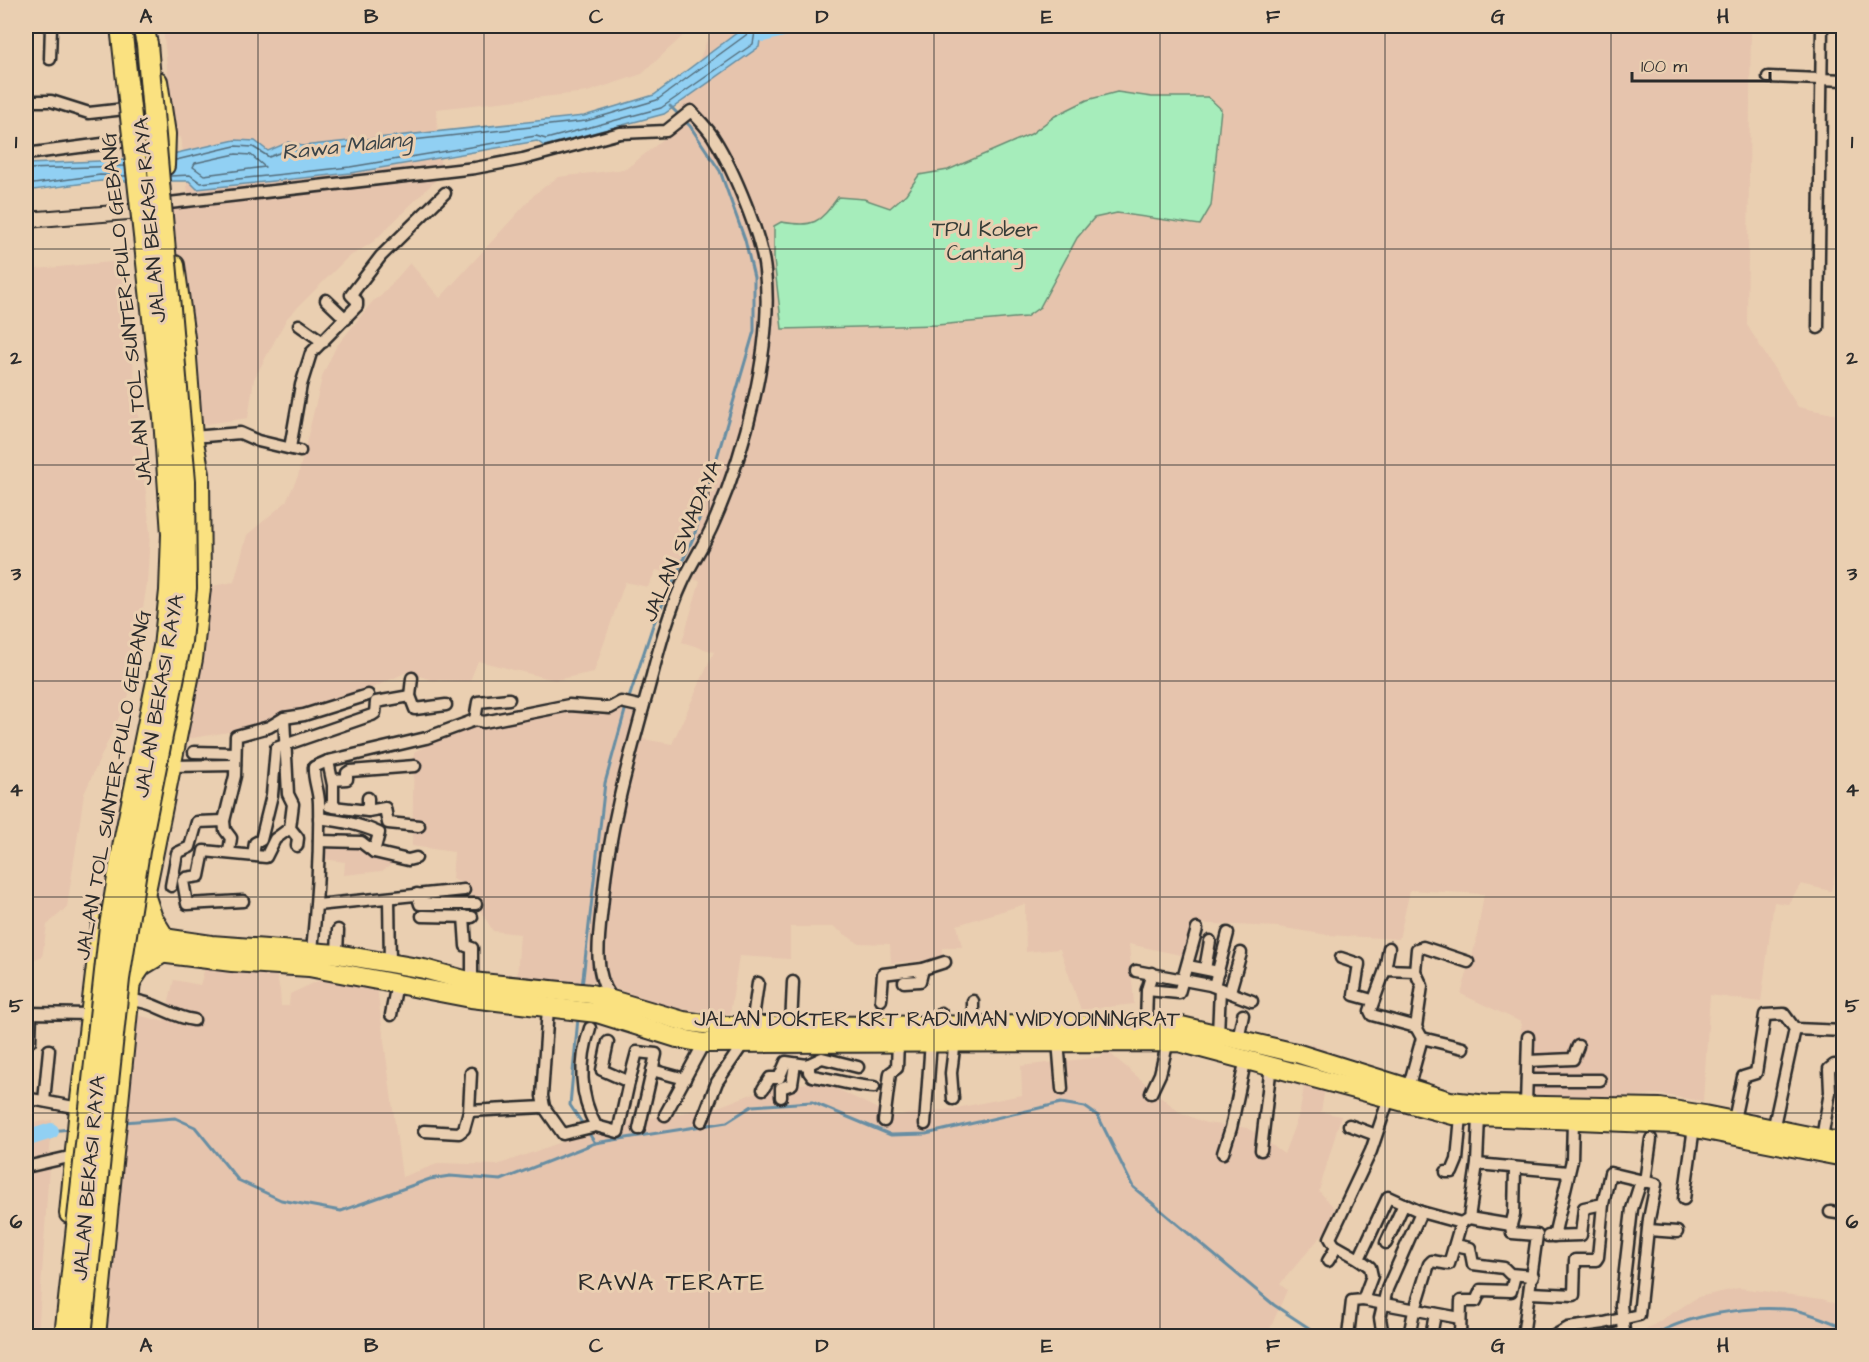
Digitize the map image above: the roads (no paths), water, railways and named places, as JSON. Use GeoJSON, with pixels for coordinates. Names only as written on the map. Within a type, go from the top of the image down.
{"type":"FeatureCollection","features":[{"type":"Feature","properties":{"kind":"highway","name":"JALAN TOL SUNTER–PULO GEBANG"},"geometry":{"type":"LineString","coordinates":[[65,1336],[113,908],[164,647],[170,591],[172,534],[165,429],[122,26]]}},
{"type":"Feature","properties":{"kind":"highway","name":"JALAN TOL SUNTER–PULO GEBANG"},"geometry":{"type":"LineString","coordinates":[[81,1336],[119,979],[141,840],[181,640],[186,588],[185,481],[146,30]]}},
{"type":"Feature","properties":{"kind":"main road","name":"JALAN BEKASI RAYA"},"geometry":{"type":"LineString","coordinates":[[59,1336],[74,1150],[90,1014],[114,850],[150,690],[165,569],[164,462],[138,196],[131,147],[122,26]]}},
{"type":"Feature","properties":{"kind":"main road","name":"JALAN BEKASI RAYA"},"geometry":{"type":"LineString","coordinates":[[96,1336],[135,942],[193,659],[201,572],[200,474],[193,436],[168,197],[164,154],[166,134],[146,30]]}},
{"type":"Feature","properties":{"kind":"main road"},"geometry":{"type":"LineString","coordinates":[[165,569],[201,572]]}},
{"type":"Feature","properties":{"kind":"main road"},"geometry":{"type":"LineString","coordinates":[[128,998],[130,984],[142,966],[164,946],[153,918],[146,886]]}},
{"type":"Feature","properties":{"kind":"main road","name":"JALAN BEKASI RAYA"},"geometry":{"type":"LineString","coordinates":[[87,1038],[95,1018],[102,938]]}},
{"type":"Feature","properties":{"kind":"main road","name":"JALAN DOKTER KRT RADJIMAN WIDYODININGRAT"},"geometry":{"type":"LineString","coordinates":[[102,938],[233,954],[471,998],[554,1003]]}},
{"type":"Feature","properties":{"kind":"main road","name":"JALAN DOKTER KRT RADJIMAN WIDYODININGRAT"},"geometry":{"type":"LineString","coordinates":[[233,954],[312,951],[337,954],[390,963],[590,1011],[610,1006],[718,1026],[791,1026],[879,1012],[973,1025],[1177,1025],[1296,1053],[1408,1089],[1471,1104],[1527,1105],[1632,1114],[1844,1157]]}},
{"type":"Feature","properties":{"kind":"main road","name":"JALAN DOKTER KRT RADJIMAN WIDYODININGRAT"},"geometry":{"type":"LineString","coordinates":[[610,1006],[662,1034],[704,1043],[1168,1041],[1246,1058],[1389,1098],[1470,1116],[1573,1120],[1632,1114],[1687,1112],[1844,1143]]}},
{"type":"Feature","properties":{"kind":"street"},"geometry":{"type":"LineString","coordinates":[[50,59],[51,26]]}},
{"type":"Feature","properties":{"kind":"street","name":"JALAN BEKASI RAYA"},"geometry":{"type":"LineString","coordinates":[[115,26],[124,109],[131,147]]}},
{"type":"Feature","properties":{"kind":"street"},"geometry":{"type":"LineString","coordinates":[[1818,328],[1822,26]]}},
{"type":"Feature","properties":{"kind":"street"},"geometry":{"type":"LineString","coordinates":[[1768,77],[1844,80]]}},
{"type":"Feature","properties":{"kind":"street"},"geometry":{"type":"LineString","coordinates":[[26,101],[64,104],[89,113],[124,109]]}},
{"type":"Feature","properties":{"kind":"street","name":"JALAN SWADAYA"},"geometry":{"type":"LineString","coordinates":[[168,197],[198,199],[475,168],[523,159],[620,133],[666,131],[689,113],[713,137],[722,153],[753,228],[765,270],[762,350],[740,452],[714,523],[682,584],[638,706],[606,866],[599,974],[610,1006]]}},
{"type":"Feature","properties":{"kind":"street"},"geometry":{"type":"LineString","coordinates":[[26,154],[131,147]]}},
{"type":"Feature","properties":{"kind":"street"},"geometry":{"type":"LineString","coordinates":[[193,436],[240,433],[258,441],[295,449],[301,385],[311,353],[358,304],[352,297],[352,293],[367,272],[445,193]]}},
{"type":"Feature","properties":{"kind":"street"},"geometry":{"type":"LineString","coordinates":[[26,220],[138,196]]}},
{"type":"Feature","properties":{"kind":"street"},"geometry":{"type":"LineString","coordinates":[[326,300],[346,319]]}},
{"type":"Feature","properties":{"kind":"street"},"geometry":{"type":"LineString","coordinates":[[299,325],[323,342]]}},
{"type":"Feature","properties":{"kind":"street"},"geometry":{"type":"LineString","coordinates":[[412,678],[410,696],[415,709],[446,705]]}},
{"type":"Feature","properties":{"kind":"street"},"geometry":{"type":"LineString","coordinates":[[229,852],[231,838],[225,830],[224,821],[235,759],[236,736],[269,727],[284,718],[304,715],[368,695]]}},
{"type":"Feature","properties":{"kind":"street"},"geometry":{"type":"LineString","coordinates":[[253,855],[255,843],[261,840],[272,795],[275,750],[372,715],[376,702],[410,696]]}},
{"type":"Feature","properties":{"kind":"street"},"geometry":{"type":"LineString","coordinates":[[475,720],[480,700],[509,699]]}},
{"type":"Feature","properties":{"kind":"street"},"geometry":{"type":"LineString","coordinates":[[312,951],[317,905],[320,804],[314,767],[328,761],[420,740],[475,720],[484,722],[569,705],[610,708],[621,702],[638,706]]}},
{"type":"Feature","properties":{"kind":"street"},"geometry":{"type":"LineString","coordinates":[[284,718],[288,794],[293,804],[290,828],[298,838],[297,846]]}},
{"type":"Feature","properties":{"kind":"street"},"geometry":{"type":"LineString","coordinates":[[194,752],[235,759]]}},
{"type":"Feature","properties":{"kind":"street"},"geometry":{"type":"LineString","coordinates":[[170,766],[235,759]]}},
{"type":"Feature","properties":{"kind":"street"},"geometry":{"type":"LineString","coordinates":[[328,761],[333,780],[333,807]]}},
{"type":"Feature","properties":{"kind":"street"},"geometry":{"type":"LineString","coordinates":[[333,780],[345,780],[350,771],[415,766]]}},
{"type":"Feature","properties":{"kind":"street"},"geometry":{"type":"LineString","coordinates":[[368,798],[368,811]]}},
{"type":"Feature","properties":{"kind":"street"},"geometry":{"type":"LineString","coordinates":[[320,804],[368,811],[386,808],[388,823],[419,826]]}},
{"type":"Feature","properties":{"kind":"street"},"geometry":{"type":"LineString","coordinates":[[319,818],[345,821],[379,833],[374,852]]}},
{"type":"Feature","properties":{"kind":"street"},"geometry":{"type":"LineString","coordinates":[[171,886],[177,853],[188,849],[197,822],[224,821]]}},
{"type":"Feature","properties":{"kind":"street"},"geometry":{"type":"LineString","coordinates":[[243,901],[188,904],[183,887],[184,879],[199,876],[204,851],[266,857],[275,839],[290,828]]}},
{"type":"Feature","properties":{"kind":"street"},"geometry":{"type":"LineString","coordinates":[[319,841],[361,843],[374,852],[408,860],[416,858]]}},
{"type":"Feature","properties":{"kind":"street"},"geometry":{"type":"LineString","coordinates":[[146,886],[183,887]]}},
{"type":"Feature","properties":{"kind":"street"},"geometry":{"type":"LineString","coordinates":[[317,905],[464,891]]}},
{"type":"Feature","properties":{"kind":"street"},"geometry":{"type":"LineString","coordinates":[[417,894],[420,904],[476,904]]}},
{"type":"Feature","properties":{"kind":"street"},"geometry":{"type":"LineString","coordinates":[[389,899],[390,963]]}},
{"type":"Feature","properties":{"kind":"street"},"geometry":{"type":"LineString","coordinates":[[422,916],[468,917],[465,946],[472,948],[472,982]]}},
{"type":"Feature","properties":{"kind":"street"},"geometry":{"type":"LineString","coordinates":[[1147,990],[1179,993],[1181,979],[1188,966],[1197,929]]}},
{"type":"Feature","properties":{"kind":"street"},"geometry":{"type":"LineString","coordinates":[[337,954],[338,930]]}},
{"type":"Feature","properties":{"kind":"street"},"geometry":{"type":"LineString","coordinates":[[1218,1034],[1221,989],[1218,972],[1228,933]]}},
{"type":"Feature","properties":{"kind":"street"},"geometry":{"type":"LineString","coordinates":[[1205,969],[1210,941]]}},
{"type":"Feature","properties":{"kind":"street"},"geometry":{"type":"LineString","coordinates":[[1408,1089],[1422,1038],[1416,1027],[1422,986],[1414,971],[1419,947],[1468,962]]}},
{"type":"Feature","properties":{"kind":"street"},"geometry":{"type":"LineString","coordinates":[[1389,948],[1385,970],[1372,1000],[1370,1011],[1372,1015],[1416,1027]]}},
{"type":"Feature","properties":{"kind":"street"},"geometry":{"type":"LineString","coordinates":[[1221,989],[1241,953]]}},
{"type":"Feature","properties":{"kind":"street"},"geometry":{"type":"LineString","coordinates":[[1341,958],[1359,964],[1354,995],[1372,1000]]}},
{"type":"Feature","properties":{"kind":"street"},"geometry":{"type":"LineString","coordinates":[[879,1012],[883,974],[922,969],[945,962]]}},
{"type":"Feature","properties":{"kind":"street"},"geometry":{"type":"LineString","coordinates":[[1188,966],[1218,972]]}},
{"type":"Feature","properties":{"kind":"street"},"geometry":{"type":"LineString","coordinates":[[904,982],[920,981],[922,969]]}},
{"type":"Feature","properties":{"kind":"street"},"geometry":{"type":"LineString","coordinates":[[1385,970],[1414,971]]}},
{"type":"Feature","properties":{"kind":"street"},"geometry":{"type":"LineString","coordinates":[[1136,971],[1221,989],[1252,1001]]}},
{"type":"Feature","properties":{"kind":"street"},"geometry":{"type":"LineString","coordinates":[[1146,1025],[1147,990],[1152,973]]}},
{"type":"Feature","properties":{"kind":"street"},"geometry":{"type":"LineString","coordinates":[[791,1026],[794,982]]}},
{"type":"Feature","properties":{"kind":"street"},"geometry":{"type":"LineString","coordinates":[[391,1015],[397,983]]}},
{"type":"Feature","properties":{"kind":"street"},"geometry":{"type":"LineString","coordinates":[[752,1026],[758,983]]}},
{"type":"Feature","properties":{"kind":"street"},"geometry":{"type":"LineString","coordinates":[[128,998],[162,1008],[176,1017],[194,1020]]}},
{"type":"Feature","properties":{"kind":"street"},"geometry":{"type":"LineString","coordinates":[[973,1025],[974,1001]]}},
{"type":"Feature","properties":{"kind":"street"},"geometry":{"type":"LineString","coordinates":[[554,1003],[542,1096],[544,1107],[561,1133],[570,1134],[594,1127],[618,1132],[637,1052],[656,1054],[639,1129]]}},
{"type":"Feature","properties":{"kind":"street"},"geometry":{"type":"LineString","coordinates":[[590,1011],[584,1054],[583,1095],[594,1127]]}},
{"type":"Feature","properties":{"kind":"street"},"geometry":{"type":"LineString","coordinates":[[26,1043],[30,1041],[28,1013],[90,1014]]}},
{"type":"Feature","properties":{"kind":"street"},"geometry":{"type":"LineString","coordinates":[[1238,1039],[1243,1015]]}},
{"type":"Feature","properties":{"kind":"street"},"geometry":{"type":"LineString","coordinates":[[1734,1120],[1743,1077],[1755,1073],[1765,1015],[1786,1015],[1795,1029],[1773,1130]]}},
{"type":"Feature","properties":{"kind":"street"},"geometry":{"type":"LineString","coordinates":[[1795,1029],[1844,1031]]}},
{"type":"Feature","properties":{"kind":"street"},"geometry":{"type":"LineString","coordinates":[[1527,1037],[1527,1105]]}},
{"type":"Feature","properties":{"kind":"street"},"geometry":{"type":"LineString","coordinates":[[1422,1038],[1462,1048]]}},
{"type":"Feature","properties":{"kind":"street"},"geometry":{"type":"LineString","coordinates":[[884,1121],[890,1073],[897,1068],[898,1041]]}},
{"type":"Feature","properties":{"kind":"street"},"geometry":{"type":"LineString","coordinates":[[926,1124],[931,1041]]}},
{"type":"Feature","properties":{"kind":"street"},"geometry":{"type":"LineString","coordinates":[[953,1099],[951,1073],[955,1041]]}},
{"type":"Feature","properties":{"kind":"street"},"geometry":{"type":"LineString","coordinates":[[1058,1041],[1062,1089]]}},
{"type":"Feature","properties":{"kind":"street"},"geometry":{"type":"LineString","coordinates":[[1151,1093],[1160,1074],[1168,1041]]}},
{"type":"Feature","properties":{"kind":"street"},"geometry":{"type":"LineString","coordinates":[[608,1042],[602,1070],[629,1082]]}},
{"type":"Feature","properties":{"kind":"street"},"geometry":{"type":"LineString","coordinates":[[665,1115],[704,1043]]}},
{"type":"Feature","properties":{"kind":"street"},"geometry":{"type":"LineString","coordinates":[[812,1043],[808,1064],[812,1076],[841,1081],[846,1085],[874,1087]]}},
{"type":"Feature","properties":{"kind":"street"},"geometry":{"type":"LineString","coordinates":[[845,1065],[848,1043]]}},
{"type":"Feature","properties":{"kind":"street"},"geometry":{"type":"LineString","coordinates":[[702,1121],[717,1082],[743,1044]]}},
{"type":"Feature","properties":{"kind":"street"},"geometry":{"type":"LineString","coordinates":[[1528,1060],[1573,1059],[1578,1047]]}},
{"type":"Feature","properties":{"kind":"street"},"geometry":{"type":"LineString","coordinates":[[44,1101],[49,1050]]}},
{"type":"Feature","properties":{"kind":"street"},"geometry":{"type":"LineString","coordinates":[[763,1089],[770,1078],[780,1078],[784,1063],[808,1064],[822,1058],[858,1067]]}},
{"type":"Feature","properties":{"kind":"street"},"geometry":{"type":"LineString","coordinates":[[1223,1153],[1231,1128],[1246,1058]]}},
{"type":"Feature","properties":{"kind":"street"},"geometry":{"type":"LineString","coordinates":[[780,1097],[781,1088],[792,1084],[795,1064]]}},
{"type":"Feature","properties":{"kind":"street"},"geometry":{"type":"LineString","coordinates":[[1261,1150],[1271,1065]]}},
{"type":"Feature","properties":{"kind":"street"},"geometry":{"type":"LineString","coordinates":[[1822,1138],[1828,1109],[1829,1070],[1834,1065],[1844,1066]]}},
{"type":"Feature","properties":{"kind":"street"},"geometry":{"type":"LineString","coordinates":[[652,1070],[685,1079]]}},
{"type":"Feature","properties":{"kind":"street"},"geometry":{"type":"LineString","coordinates":[[424,1131],[459,1133],[464,1129],[469,1111],[471,1073]]}},
{"type":"Feature","properties":{"kind":"street"},"geometry":{"type":"LineString","coordinates":[[1527,1080],[1600,1080]]}},
{"type":"Feature","properties":{"kind":"street"},"geometry":{"type":"LineString","coordinates":[[26,1098],[78,1111]]}},
{"type":"Feature","properties":{"kind":"street"},"geometry":{"type":"LineString","coordinates":[[1364,1300],[1372,1271],[1359,1259],[1336,1246],[1330,1238],[1376,1135],[1389,1098]]}},
{"type":"Feature","properties":{"kind":"street"},"geometry":{"type":"LineString","coordinates":[[469,1111],[544,1107]]}},
{"type":"Feature","properties":{"kind":"street"},"geometry":{"type":"LineString","coordinates":[[1408,1336],[1429,1264],[1432,1261],[1449,1264],[1466,1221],[1478,1164],[1470,1116]]}},
{"type":"Feature","properties":{"kind":"street"},"geometry":{"type":"LineString","coordinates":[[1446,1172],[1452,1172],[1470,1116]]}},
{"type":"Feature","properties":{"kind":"street"},"geometry":{"type":"LineString","coordinates":[[1573,1120],[1572,1160],[1551,1236],[1581,1235],[1584,1208],[1603,1204]]}},
{"type":"Feature","properties":{"kind":"street"},"geometry":{"type":"LineString","coordinates":[[1349,1125],[1376,1135]]}},
{"type":"Feature","properties":{"kind":"street"},"geometry":{"type":"LineString","coordinates":[[1684,1199],[1694,1127]]}},
{"type":"Feature","properties":{"kind":"street"},"geometry":{"type":"LineString","coordinates":[[1614,1336],[1623,1333],[1621,1305],[1632,1209],[1643,1181],[1652,1139]]}},
{"type":"Feature","properties":{"kind":"street"},"geometry":{"type":"LineString","coordinates":[[26,1167],[74,1150],[115,1154]]}},
{"type":"Feature","properties":{"kind":"street"},"geometry":{"type":"LineString","coordinates":[[1478,1164],[1568,1172]]}},
{"type":"Feature","properties":{"kind":"street"},"geometry":{"type":"LineString","coordinates":[[1515,1169],[1512,1233],[1537,1235],[1523,1336]]}},
{"type":"Feature","properties":{"kind":"street"},"geometry":{"type":"LineString","coordinates":[[1530,1293],[1574,1295],[1575,1260],[1596,1260],[1598,1257],[1603,1204],[1610,1173],[1656,1184],[1648,1230],[1640,1315],[1578,1325],[1564,1329],[1554,1336]]}},
{"type":"Feature","properties":{"kind":"street"},"geometry":{"type":"LineString","coordinates":[[1359,1259],[1387,1198],[1420,1212],[1466,1221],[1511,1226]]}},
{"type":"Feature","properties":{"kind":"street"},"geometry":{"type":"LineString","coordinates":[[1386,1243],[1404,1204]]}},
{"type":"Feature","properties":{"kind":"street"},"geometry":{"type":"LineString","coordinates":[[1383,1336],[1380,1318],[1383,1302],[1420,1212]]}},
{"type":"Feature","properties":{"kind":"street"},"geometry":{"type":"LineString","coordinates":[[1830,1212],[1844,1214]]}},
{"type":"Feature","properties":{"kind":"street"},"geometry":{"type":"LineString","coordinates":[[1648,1230],[1677,1233]]}},
{"type":"Feature","properties":{"kind":"street"},"geometry":{"type":"LineString","coordinates":[[1455,1245],[1470,1248],[1473,1264],[1504,1268],[1515,1275],[1533,1276]]}},
{"type":"Feature","properties":{"kind":"street"},"geometry":{"type":"LineString","coordinates":[[1328,1262],[1336,1246]]}},
{"type":"Feature","properties":{"kind":"street"},"geometry":{"type":"LineString","coordinates":[[1460,1336],[1462,1300],[1476,1301],[1481,1290],[1511,1291],[1515,1275]]}},
{"type":"Feature","properties":{"kind":"street"},"geometry":{"type":"LineString","coordinates":[[1348,1336],[1352,1301],[1364,1300],[1416,1307],[1435,1314],[1460,1318]]}},
{"type":"Feature","properties":{"kind":"street"},"geometry":{"type":"LineString","coordinates":[[1431,1336],[1435,1314]]}},
{"type":"Feature","properties":{"kind":"water","name":"Rawa Malang"},"geometry":{"type":"Polygon","coordinates":[[[746,26],[762,26],[759,47],[664,114],[544,146],[537,141],[351,173],[197,189],[189,181],[101,181],[26,191],[26,164],[150,159],[235,140],[255,141],[268,151],[289,142],[302,146],[584,116],[654,95],[746,26]]]}},
{"type":"Feature","properties":{"kind":"waterway"},"geometry":{"type":"LineString","coordinates":[[759,37],[763,34],[763,26]]}},
{"type":"Feature","properties":{"kind":"waterway"},"geometry":{"type":"LineString","coordinates":[[763,34],[795,26]]}},
{"type":"Feature","properties":{"kind":"waterway"},"geometry":{"type":"LineString","coordinates":[[628,701],[653,625],[694,536],[754,331],[754,277],[745,240],[720,171],[690,126],[670,106]]}},
{"type":"Feature","properties":{"kind":"waterway"},"geometry":{"type":"LineString","coordinates":[[582,987],[605,783],[626,707]]}},
{"type":"Feature","properties":{"kind":"waterway"},"geometry":{"type":"LineString","coordinates":[[578,1018],[570,1105],[584,1126]]}},
{"type":"Feature","properties":{"kind":"waterway"},"geometry":{"type":"LineString","coordinates":[[588,1132],[595,1143],[727,1122],[752,1106],[812,1102],[891,1135],[926,1134],[1061,1103],[1085,1107],[1098,1116],[1133,1187],[1274,1305],[1321,1336]]}},
{"type":"Feature","properties":{"kind":"waterway"},"geometry":{"type":"LineString","coordinates":[[124,1122],[175,1118],[195,1127],[238,1180],[281,1200],[341,1211],[430,1179],[450,1176],[501,1180],[595,1143]]}},
{"type":"Feature","properties":{"kind":"waterway"},"geometry":{"type":"LineString","coordinates":[[51,1131],[70,1129]]}},
{"type":"Feature","properties":{"kind":"waterway"},"geometry":{"type":"LineString","coordinates":[[26,1139],[51,1131]]}},
{"type":"Feature","properties":{"kind":"waterway"},"geometry":{"type":"LineString","coordinates":[[1653,1336],[1682,1322],[1699,1317],[1769,1308],[1800,1311],[1844,1327]]}},
{"type":"Feature","properties":{"kind":"tunnel"},"geometry":{"type":"LineString","coordinates":[[880,1012],[881,1000]]}},
{"type":"Feature","properties":{"kind":"district","name":"RAWA TERATE"},"geometry":{"type":"Point","coordinates":[672,1283]}},
{"type":"Feature","properties":{"kind":"park label","name":"TPU Kober Cantang"},"geometry":{"type":"Point","coordinates":[985,241]}}]}
